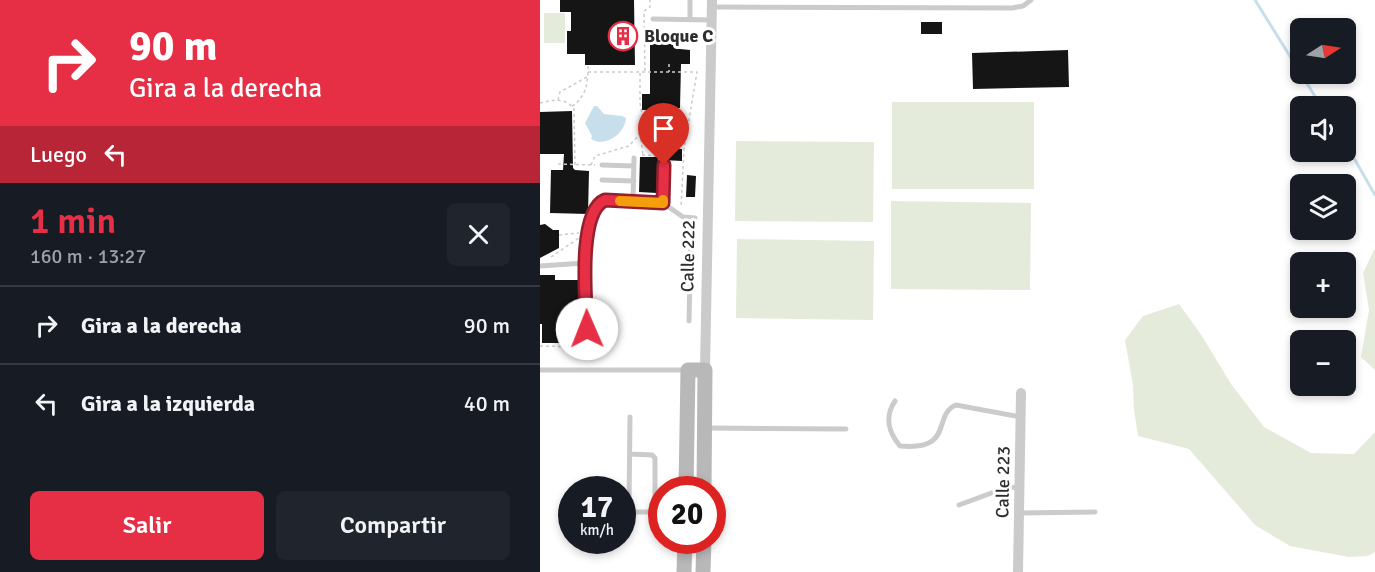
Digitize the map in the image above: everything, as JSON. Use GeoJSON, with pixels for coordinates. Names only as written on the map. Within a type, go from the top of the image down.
{"type":"FeatureCollection","features":[{"type":"Feature","properties":{"kind":"street","name":"Calle 222"},"geometry":{"type":"LineString","coordinates":[[704,476],[705,370],[701,218],[712,3]]}},
{"type":"Feature","properties":{"kind":"street"},"geometry":{"type":"LineString","coordinates":[[686,476],[688,370],[705,370]]}},
{"type":"Feature","properties":{"kind":"street","name":"Calle 223"},"geometry":{"type":"LineString","coordinates":[[1018,572],[1021,393]]}},
{"type":"Feature","properties":{"kind":"street"},"geometry":{"type":"LineString","coordinates":[[684,572],[685,554]]}},
{"type":"Feature","properties":{"kind":"street"},"geometry":{"type":"LineString","coordinates":[[704,554],[704,572]]}},
{"type":"Feature","properties":{"kind":"lane"},"geometry":{"type":"LineString","coordinates":[[690,0],[690,20]]}},
{"type":"Feature","properties":{"kind":"lane"},"geometry":{"type":"LineString","coordinates":[[712,3],[1012,8],[1023,6],[1029,0]]}},
{"type":"Feature","properties":{"kind":"lane"},"geometry":{"type":"LineString","coordinates":[[653,19],[712,20]]}},
{"type":"Feature","properties":{"kind":"lane"},"geometry":{"type":"LineString","coordinates":[[633,201],[634,158]]}},
{"type":"Feature","properties":{"kind":"lane"},"geometry":{"type":"LineString","coordinates":[[602,165],[634,166]]}},
{"type":"Feature","properties":{"kind":"lane"},"geometry":{"type":"LineString","coordinates":[[663,203],[664,165]]}},
{"type":"Feature","properties":{"kind":"lane"},"geometry":{"type":"LineString","coordinates":[[602,180],[634,181]]}},
{"type":"Feature","properties":{"kind":"lane"},"geometry":{"type":"LineString","coordinates":[[606,336],[594,336],[588,333],[585,263],[588,227],[600,202],[605,200],[663,203],[683,217],[691,233],[689,321]]}},
{"type":"Feature","properties":{"kind":"lane"},"geometry":{"type":"LineString","coordinates":[[683,217],[701,218]]}},
{"type":"Feature","properties":{"kind":"lane"},"geometry":{"type":"LineString","coordinates":[[540,266],[585,263]]}},
{"type":"Feature","properties":{"kind":"lane"},"geometry":{"type":"LineString","coordinates":[[540,370],[688,370]]}},
{"type":"Feature","properties":{"kind":"lane"},"geometry":{"type":"LineString","coordinates":[[895,401],[890,408],[889,418],[891,435],[900,446],[917,448],[927,445],[938,436],[948,410],[956,405],[1021,417]]}},
{"type":"Feature","properties":{"kind":"lane"},"geometry":{"type":"LineString","coordinates":[[630,417],[630,454],[630,509],[634,512],[650,512],[655,508],[655,458],[652,455],[630,454]]}},
{"type":"Feature","properties":{"kind":"lane"},"geometry":{"type":"LineString","coordinates":[[705,428],[846,429]]}},
{"type":"Feature","properties":{"kind":"lane"},"geometry":{"type":"LineString","coordinates":[[960,505],[1005,488],[1019,487]]}},
{"type":"Feature","properties":{"kind":"lane"},"geometry":{"type":"LineString","coordinates":[[1019,513],[1095,512]]}},
{"type":"Feature","properties":{"kind":"path"},"geometry":{"type":"LineString","coordinates":[[645,72],[644,11],[650,7],[650,1],[654,2]]}},
{"type":"Feature","properties":{"kind":"path"},"geometry":{"type":"LineString","coordinates":[[669,64],[669,72]]}},
{"type":"Feature","properties":{"kind":"path"},"geometry":{"type":"LineString","coordinates":[[572,106],[582,98],[588,76],[588,65]]}},
{"type":"Feature","properties":{"kind":"path"},"geometry":{"type":"LineString","coordinates":[[588,72],[695,71],[698,74],[684,149],[683,217]]}},
{"type":"Feature","properties":{"kind":"path"},"geometry":{"type":"LineString","coordinates":[[591,165],[593,159],[599,154],[628,146],[640,132],[643,117],[640,103],[640,72]]}},
{"type":"Feature","properties":{"kind":"path"},"geometry":{"type":"LineString","coordinates":[[558,100],[560,92],[588,76]]}},
{"type":"Feature","properties":{"kind":"path"},"geometry":{"type":"LineString","coordinates":[[540,103],[558,100],[572,106],[575,114],[575,165]]}},
{"type":"Feature","properties":{"kind":"path"},"geometry":{"type":"LineString","coordinates":[[640,132],[643,155]]}},
{"type":"Feature","properties":{"kind":"path"},"geometry":{"type":"LineString","coordinates":[[634,158],[637,155],[660,156],[664,165]]}},
{"type":"Feature","properties":{"kind":"path"},"geometry":{"type":"LineString","coordinates":[[558,164],[602,165]]}},
{"type":"Feature","properties":{"kind":"path"},"geometry":{"type":"LineString","coordinates":[[559,235],[583,232]]}},
{"type":"Feature","properties":{"kind":"path"},"geometry":{"type":"LineString","coordinates":[[548,258],[582,236]]}},
{"type":"Feature","properties":{"kind":"path"},"geometry":{"type":"LineString","coordinates":[[582,347],[582,339],[588,333]]}},
{"type":"Feature","properties":{"kind":"path"},"geometry":{"type":"LineString","coordinates":[[540,346],[582,347],[584,350],[607,351]]}},
{"type":"Feature","properties":{"kind":"green space"},"geometry":{"type":"Polygon","coordinates":[[[544,13],[565,13],[565,43],[544,43],[544,13]]]}},
{"type":"Feature","properties":{"kind":"green space"},"geometry":{"type":"Polygon","coordinates":[[[892,102],[1034,102],[1034,189],[892,189],[892,102]]]}},
{"type":"Feature","properties":{"kind":"green space"},"geometry":{"type":"Polygon","coordinates":[[[645,122],[682,123],[682,143],[645,143],[645,122]]]}},
{"type":"Feature","properties":{"kind":"green space"},"geometry":{"type":"Polygon","coordinates":[[[736,141],[874,142],[873,222],[735,221],[736,141]]]}},
{"type":"Feature","properties":{"kind":"green space"},"geometry":{"type":"Polygon","coordinates":[[[891,201],[1031,203],[1030,290],[891,289],[891,201]]]}},
{"type":"Feature","properties":{"kind":"green space"},"geometry":{"type":"Polygon","coordinates":[[[737,239],[874,241],[873,320],[736,318],[737,239]]]}},
{"type":"Feature","properties":{"kind":"green space"},"geometry":{"type":"Polygon","coordinates":[[[1375,248],[1375,370],[1361,357],[1369,310],[1363,273],[1375,248]]]}},
{"type":"Feature","properties":{"kind":"green space"},"geometry":{"type":"Polygon","coordinates":[[[1179,304],[1202,336],[1231,384],[1264,427],[1311,453],[1354,454],[1375,432],[1375,552],[1368,556],[1349,557],[1290,546],[1255,525],[1189,449],[1138,436],[1133,385],[1125,340],[1143,316],[1179,304]]]}},
{"type":"Feature","properties":{"kind":"water"},"geometry":{"type":"Polygon","coordinates":[[[594,106],[597,106],[604,114],[626,118],[622,129],[608,141],[591,139],[592,136],[585,123],[594,106]]]}},
{"type":"Feature","properties":{"kind":"building"},"geometry":{"type":"Polygon","coordinates":[[[560,0],[634,0],[635,65],[585,65],[585,54],[567,54],[567,31],[571,31],[571,12],[560,12],[560,0]]]}},
{"type":"Feature","properties":{"kind":"building"},"geometry":{"type":"Polygon","coordinates":[[[921,22],[942,22],[942,34],[921,34],[921,22]]]}},
{"type":"Feature","properties":{"kind":"building"},"geometry":{"type":"Polygon","coordinates":[[[650,44],[671,44],[680,49],[690,50],[690,64],[681,64],[680,108],[664,108],[664,122],[649,121],[649,110],[642,110],[642,94],[650,94],[650,44]]]}},
{"type":"Feature","properties":{"kind":"building"},"geometry":{"type":"Polygon","coordinates":[[[1068,50],[1069,87],[973,89],[972,53],[1068,50]]]}},
{"type":"Feature","properties":{"kind":"building"},"geometry":{"type":"Polygon","coordinates":[[[572,111],[573,168],[589,171],[588,214],[550,213],[551,170],[563,170],[564,154],[540,154],[540,112],[572,111]]]}},
{"type":"Feature","properties":{"kind":"building"},"geometry":{"type":"Polygon","coordinates":[[[664,148],[682,149],[682,161],[664,160],[664,148]]]}},
{"type":"Feature","properties":{"kind":"building"},"geometry":{"type":"Polygon","coordinates":[[[640,157],[658,157],[657,193],[639,192],[640,157]]]}},
{"type":"Feature","properties":{"kind":"building"},"geometry":{"type":"Polygon","coordinates":[[[687,175],[696,176],[695,197],[686,197],[687,175]]]}},
{"type":"Feature","properties":{"kind":"building"},"geometry":{"type":"Polygon","coordinates":[[[545,224],[553,230],[559,230],[559,248],[540,258],[540,225],[545,224]]]}},
{"type":"Feature","properties":{"kind":"building"},"geometry":{"type":"Polygon","coordinates":[[[540,275],[555,275],[555,280],[578,280],[580,343],[542,343],[540,275]]]}},
{"type":"Feature","properties":{"kind":"waterway"},"geometry":{"type":"LineString","coordinates":[[1255,0],[1315,96]]}},
{"type":"Feature","properties":{"kind":"waterway"},"geometry":{"type":"LineString","coordinates":[[1356,162],[1375,195]]}},
{"type":"Feature","properties":{"kind":"slow traffic"},"geometry":{"type":"LineString","coordinates":[[620,201],[663,203],[663,200]]}},
{"type":"Feature","properties":{"kind":"place","name":"Bloque C"},"geometry":{"type":"Point","coordinates":[623,36]}},
{"type":"Feature","properties":{"kind":"route"},"geometry":{"type":"LineString","coordinates":[[587,329],[585,263],[589,222],[600,202],[605,200],[663,203],[664,165]]}}]}
